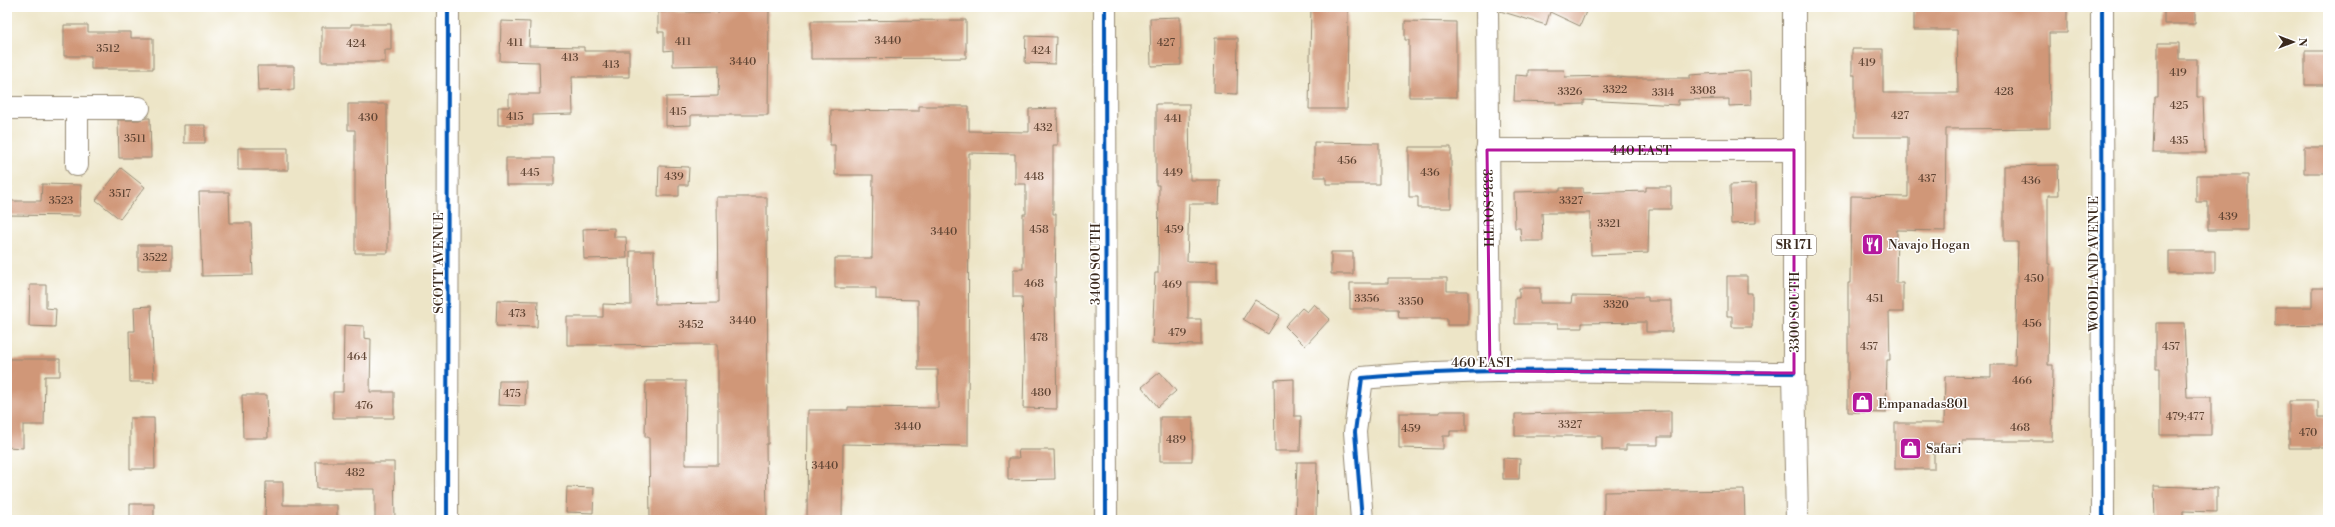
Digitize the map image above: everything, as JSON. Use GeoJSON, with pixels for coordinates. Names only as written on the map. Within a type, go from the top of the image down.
{"type":"FeatureCollection","features":[{"type":"Feature","properties":{"kind":"street","name":"SCOTT AVENUE"},"geometry":{"type":"LineString","coordinates":[[447,520],[448,7]]}},
{"type":"Feature","properties":{"kind":"street","name":"3400 SOUTH"},"geometry":{"type":"LineString","coordinates":[[1105,7],[1106,520]]}},
{"type":"Feature","properties":{"kind":"street","name":"3335 SOUTH"},"geometry":{"type":"LineString","coordinates":[[1487,7],[1490,371]]}},
{"type":"Feature","properties":{"kind":"street","name":"3300 SOUTH"},"geometry":{"type":"LineString","coordinates":[[1794,7],[1794,373],[1797,520]]}},
{"type":"Feature","properties":{"kind":"street","name":"WOODLAND AVENUE"},"geometry":{"type":"LineString","coordinates":[[2102,7],[2103,520]]}},
{"type":"Feature","properties":{"kind":"street"},"geometry":{"type":"LineString","coordinates":[[7,108],[139,108]]}},
{"type":"Feature","properties":{"kind":"street"},"geometry":{"type":"LineString","coordinates":[[77,108],[77,165]]}},
{"type":"Feature","properties":{"kind":"street","name":"440 EAST"},"geometry":{"type":"LineString","coordinates":[[1487,150],[1794,150]]}},
{"type":"Feature","properties":{"kind":"street","name":"460 EAST"},"geometry":{"type":"LineString","coordinates":[[1362,520],[1355,432],[1362,378],[1421,372],[1490,371],[1794,373]]}},
{"type":"Feature","properties":{"kind":"highlighted area"},"geometry":{"type":"Polygon","coordinates":[[[1487,150],[1794,150],[1794,373],[1490,371],[1487,150]]]}},
{"type":"Feature","properties":{"kind":"building"},"geometry":{"type":"Polygon","coordinates":[[[719,7],[769,7],[768,115],[691,115],[691,125],[666,126],[666,97],[718,96],[719,65],[673,66],[673,50],[664,51],[664,32],[658,32],[658,12],[719,12],[719,7]]]}},
{"type":"Feature","properties":{"kind":"building"},"geometry":{"type":"Polygon","coordinates":[[[1311,7],[1348,7],[1347,109],[1309,109],[1311,7]]]}},
{"type":"Feature","properties":{"kind":"building"},"geometry":{"type":"Polygon","coordinates":[[[1500,7],[1588,7],[1580,26],[1550,12],[1546,25],[1500,11],[1500,7]]]}},
{"type":"Feature","properties":{"kind":"building"},"geometry":{"type":"Polygon","coordinates":[[[1914,7],[2067,7],[2067,33],[2049,33],[2050,128],[1946,129],[1945,231],[1897,230],[1896,283],[1903,283],[1903,312],[1889,312],[1890,360],[1887,360],[1886,413],[1848,412],[1848,283],[1850,283],[1851,196],[1908,197],[1908,137],[1855,137],[1855,75],[1852,75],[1852,49],[1883,49],[1883,93],[1958,93],[1957,30],[1914,30],[1914,7]]]}},
{"type":"Feature","properties":{"kind":"building"},"geometry":{"type":"Polygon","coordinates":[[[2164,7],[2195,7],[2195,24],[2164,24],[2164,7]]]}},
{"type":"Feature","properties":{"kind":"building"},"geometry":{"type":"Polygon","coordinates":[[[1180,17],[1181,65],[1151,66],[1150,18],[1180,17]]]}},
{"type":"Feature","properties":{"kind":"building"},"geometry":{"type":"Polygon","coordinates":[[[966,20],[966,58],[811,59],[811,21],[966,20]]]}},
{"type":"Feature","properties":{"kind":"building"},"geometry":{"type":"Polygon","coordinates":[[[501,21],[530,22],[529,46],[584,47],[584,51],[629,51],[629,77],[572,77],[573,114],[533,115],[533,125],[498,125],[498,107],[509,107],[509,94],[540,94],[539,62],[500,61],[501,21]]]}},
{"type":"Feature","properties":{"kind":"building"},"geometry":{"type":"Polygon","coordinates":[[[1405,21],[1456,22],[1456,97],[1409,97],[1409,40],[1405,40],[1405,21]]]}},
{"type":"Feature","properties":{"kind":"building"},"geometry":{"type":"Polygon","coordinates":[[[351,24],[391,24],[391,50],[385,50],[385,62],[322,62],[322,27],[351,27],[351,24]]]}},
{"type":"Feature","properties":{"kind":"building"},"geometry":{"type":"Polygon","coordinates":[[[64,25],[88,25],[88,32],[131,32],[131,38],[153,38],[153,69],[91,69],[91,56],[64,56],[64,25]]]}},
{"type":"Feature","properties":{"kind":"building"},"geometry":{"type":"Polygon","coordinates":[[[1026,36],[1056,37],[1055,64],[1025,63],[1026,36]]]}},
{"type":"Feature","properties":{"kind":"building"},"geometry":{"type":"Polygon","coordinates":[[[1215,38],[1238,38],[1237,94],[1214,93],[1215,38]]]}},
{"type":"Feature","properties":{"kind":"building"},"geometry":{"type":"Polygon","coordinates":[[[2158,43],[2179,43],[2179,59],[2197,59],[2197,97],[2203,97],[2205,153],[2153,153],[2155,97],[2158,97],[2158,43]]]}},
{"type":"Feature","properties":{"kind":"building"},"geometry":{"type":"Polygon","coordinates":[[[2305,51],[2328,51],[2328,85],[2305,85],[2305,51]]]}},
{"type":"Feature","properties":{"kind":"building"},"geometry":{"type":"Polygon","coordinates":[[[257,66],[294,66],[294,90],[258,91],[257,66]]]}},
{"type":"Feature","properties":{"kind":"building"},"geometry":{"type":"Polygon","coordinates":[[[1528,70],[1564,70],[1565,77],[1610,76],[1628,78],[1690,78],[1690,75],[1750,71],[1751,105],[1729,106],[1729,99],[1678,100],[1678,105],[1584,100],[1584,104],[1556,105],[1556,102],[1514,101],[1515,75],[1528,76],[1528,70]]]}},
{"type":"Feature","properties":{"kind":"building"},"geometry":{"type":"Polygon","coordinates":[[[348,104],[387,104],[388,253],[355,253],[355,130],[348,130],[348,104]]]}},
{"type":"Feature","properties":{"kind":"building"},"geometry":{"type":"Polygon","coordinates":[[[1156,104],[1189,104],[1190,180],[1220,180],[1219,204],[1189,204],[1187,261],[1217,262],[1217,282],[1188,282],[1188,319],[1201,319],[1201,345],[1152,344],[1155,273],[1158,273],[1159,185],[1156,185],[1156,104]]]}},
{"type":"Feature","properties":{"kind":"building"},"geometry":{"type":"Polygon","coordinates":[[[919,106],[969,106],[969,131],[1029,132],[1029,109],[1057,108],[1058,145],[1053,145],[1053,214],[1056,214],[1055,297],[1057,409],[1023,408],[1024,364],[1022,297],[1013,297],[1013,269],[1023,269],[1023,214],[1026,214],[1026,184],[1015,184],[1015,154],[969,153],[968,446],[843,444],[842,520],[807,520],[808,410],[848,410],[848,407],[938,408],[938,370],[918,370],[918,300],[876,299],[876,288],[835,288],[835,258],[872,258],[873,175],[835,175],[835,145],[830,145],[831,110],[919,111],[919,106]]]}},
{"type":"Feature","properties":{"kind":"building"},"geometry":{"type":"Polygon","coordinates":[[[150,118],[151,158],[119,158],[118,120],[139,120],[150,118]]]}},
{"type":"Feature","properties":{"kind":"building"},"geometry":{"type":"Polygon","coordinates":[[[184,125],[205,125],[205,143],[184,143],[184,125]]]}},
{"type":"Feature","properties":{"kind":"building"},"geometry":{"type":"Polygon","coordinates":[[[1314,142],[1379,143],[1379,184],[1326,184],[1326,177],[1314,177],[1314,142]]]}},
{"type":"Feature","properties":{"kind":"building"},"geometry":{"type":"Polygon","coordinates":[[[1409,147],[1451,147],[1451,208],[1418,208],[1418,197],[1409,197],[1409,147]]]}},
{"type":"Feature","properties":{"kind":"building"},"geometry":{"type":"Polygon","coordinates":[[[2304,147],[2328,147],[2328,173],[2304,173],[2304,147]]]}},
{"type":"Feature","properties":{"kind":"building"},"geometry":{"type":"Polygon","coordinates":[[[238,148],[288,148],[288,170],[238,170],[238,148]]]}},
{"type":"Feature","properties":{"kind":"building"},"geometry":{"type":"Polygon","coordinates":[[[506,158],[554,158],[554,185],[506,185],[506,158]]]}},
{"type":"Feature","properties":{"kind":"building"},"geometry":{"type":"Polygon","coordinates":[[[2058,165],[2059,195],[2048,195],[2048,264],[2050,264],[2048,365],[2053,365],[2052,441],[1962,441],[1962,444],[1934,444],[1934,469],[1895,469],[1895,423],[1944,423],[1945,376],[1991,377],[1991,365],[2015,365],[2018,242],[2004,242],[2004,166],[2058,165]]]}},
{"type":"Feature","properties":{"kind":"building"},"geometry":{"type":"Polygon","coordinates":[[[659,166],[689,167],[688,185],[679,185],[679,196],[658,196],[659,166]]]}},
{"type":"Feature","properties":{"kind":"building"},"geometry":{"type":"Polygon","coordinates":[[[121,168],[145,187],[120,219],[96,200],[121,168]]]}},
{"type":"Feature","properties":{"kind":"building"},"geometry":{"type":"Polygon","coordinates":[[[2196,175],[2248,175],[2248,230],[2208,230],[2208,202],[2196,202],[2196,175]]]}},
{"type":"Feature","properties":{"kind":"building"},"geometry":{"type":"Polygon","coordinates":[[[42,184],[81,185],[80,216],[7,215],[7,201],[41,201],[42,184]]]}},
{"type":"Feature","properties":{"kind":"building"},"geometry":{"type":"Polygon","coordinates":[[[1756,184],[1756,223],[1731,224],[1730,185],[1756,184]]]}},
{"type":"Feature","properties":{"kind":"building"},"geometry":{"type":"Polygon","coordinates":[[[1646,187],[1671,187],[1671,209],[1649,209],[1648,253],[1591,255],[1590,213],[1542,213],[1543,241],[1521,241],[1520,228],[1515,228],[1514,192],[1560,191],[1560,188],[1583,188],[1583,193],[1646,191],[1646,187]]]}},
{"type":"Feature","properties":{"kind":"building"},"geometry":{"type":"Polygon","coordinates":[[[199,192],[229,192],[230,223],[251,223],[253,275],[202,276],[199,192]]]}},
{"type":"Feature","properties":{"kind":"building"},"geometry":{"type":"Polygon","coordinates":[[[717,197],[767,197],[767,520],[650,520],[649,437],[645,437],[646,381],[686,381],[685,465],[718,465],[718,344],[567,345],[567,317],[603,317],[603,304],[631,305],[630,251],[654,251],[655,304],[718,303],[717,197]]]}},
{"type":"Feature","properties":{"kind":"building"},"geometry":{"type":"Polygon","coordinates":[[[614,228],[614,237],[626,237],[627,258],[584,259],[583,229],[614,228]]]}},
{"type":"Feature","properties":{"kind":"building"},"geometry":{"type":"Polygon","coordinates":[[[138,245],[172,245],[172,270],[138,270],[138,245]]]}},
{"type":"Feature","properties":{"kind":"building"},"geometry":{"type":"Polygon","coordinates":[[[2169,251],[2215,251],[2215,273],[2169,273],[2169,251]]]}},
{"type":"Feature","properties":{"kind":"building"},"geometry":{"type":"Polygon","coordinates":[[[1331,252],[1353,252],[1353,274],[1331,274],[1331,252]]]}},
{"type":"Feature","properties":{"kind":"building"},"geometry":{"type":"Polygon","coordinates":[[[1727,276],[1747,276],[1747,293],[1752,293],[1752,327],[1732,327],[1732,316],[1727,316],[1727,276]]]}},
{"type":"Feature","properties":{"kind":"building"},"geometry":{"type":"Polygon","coordinates":[[[1388,278],[1447,278],[1447,291],[1468,291],[1468,325],[1447,325],[1447,318],[1399,318],[1398,309],[1350,309],[1350,283],[1388,283],[1388,278]]]}},
{"type":"Feature","properties":{"kind":"building"},"geometry":{"type":"Polygon","coordinates":[[[30,285],[46,285],[46,308],[56,309],[55,327],[29,326],[30,285]]]}},
{"type":"Feature","properties":{"kind":"building"},"geometry":{"type":"Polygon","coordinates":[[[1519,288],[1540,288],[1540,303],[1571,303],[1572,296],[1648,297],[1648,301],[1672,301],[1672,332],[1646,332],[1646,322],[1582,323],[1582,328],[1558,328],[1558,324],[1515,324],[1515,298],[1519,298],[1519,288]]]}},
{"type":"Feature","properties":{"kind":"building"},"geometry":{"type":"Polygon","coordinates":[[[2312,288],[2328,288],[2328,325],[2275,326],[2275,307],[2312,307],[2312,288]]]}},
{"type":"Feature","properties":{"kind":"building"},"geometry":{"type":"Polygon","coordinates":[[[497,300],[538,301],[537,327],[496,326],[497,300]]]}},
{"type":"Feature","properties":{"kind":"building"},"geometry":{"type":"Polygon","coordinates":[[[1255,300],[1280,315],[1268,334],[1243,319],[1255,300]]]}},
{"type":"Feature","properties":{"kind":"building"},"geometry":{"type":"Polygon","coordinates":[[[1314,304],[1330,319],[1305,346],[1285,326],[1302,308],[1307,312],[1314,304]]]}},
{"type":"Feature","properties":{"kind":"building"},"geometry":{"type":"Polygon","coordinates":[[[151,306],[154,382],[130,382],[129,331],[135,331],[134,307],[151,306]]]}},
{"type":"Feature","properties":{"kind":"building"},"geometry":{"type":"Polygon","coordinates":[[[2156,323],[2184,323],[2187,397],[2211,397],[2211,435],[2160,435],[2160,369],[2156,369],[2156,323]]]}},
{"type":"Feature","properties":{"kind":"building"},"geometry":{"type":"Polygon","coordinates":[[[344,325],[364,326],[364,338],[371,339],[370,392],[394,392],[394,418],[333,418],[333,392],[343,392],[344,325]]]}},
{"type":"Feature","properties":{"kind":"building"},"geometry":{"type":"Polygon","coordinates":[[[7,359],[60,359],[60,376],[45,376],[44,425],[23,425],[23,448],[7,447],[7,359]]]}},
{"type":"Feature","properties":{"kind":"building"},"geometry":{"type":"Polygon","coordinates":[[[1160,372],[1176,391],[1158,407],[1142,387],[1160,372]]]}},
{"type":"Feature","properties":{"kind":"building"},"geometry":{"type":"Polygon","coordinates":[[[1294,379],[1294,416],[1301,416],[1300,451],[1275,451],[1274,380],[1294,379]]]}},
{"type":"Feature","properties":{"kind":"building"},"geometry":{"type":"Polygon","coordinates":[[[499,381],[526,381],[525,406],[498,405],[499,381]]]}},
{"type":"Feature","properties":{"kind":"building"},"geometry":{"type":"Polygon","coordinates":[[[242,395],[267,395],[268,438],[243,438],[242,395]]]}},
{"type":"Feature","properties":{"kind":"building"},"geometry":{"type":"Polygon","coordinates":[[[2289,401],[2318,401],[2318,417],[2328,417],[2328,448],[2289,448],[2289,401]]]}},
{"type":"Feature","properties":{"kind":"building"},"geometry":{"type":"Polygon","coordinates":[[[1440,411],[1466,411],[1466,431],[1450,431],[1450,436],[1443,436],[1443,449],[1399,448],[1399,413],[1440,413],[1440,411]]]}},
{"type":"Feature","properties":{"kind":"building"},"geometry":{"type":"Polygon","coordinates":[[[1671,411],[1671,437],[1658,437],[1658,445],[1626,445],[1626,450],[1602,450],[1602,436],[1515,436],[1515,414],[1671,411]]]}},
{"type":"Feature","properties":{"kind":"building"},"geometry":{"type":"Polygon","coordinates":[[[1160,417],[1193,417],[1192,461],[1160,461],[1160,417]]]}},
{"type":"Feature","properties":{"kind":"building"},"geometry":{"type":"Polygon","coordinates":[[[130,418],[154,418],[155,469],[130,469],[130,418]]]}},
{"type":"Feature","properties":{"kind":"building"},"geometry":{"type":"Polygon","coordinates":[[[1018,450],[1054,450],[1055,479],[1008,480],[1008,458],[1019,458],[1018,450]]]}},
{"type":"Feature","properties":{"kind":"building"},"geometry":{"type":"Polygon","coordinates":[[[1503,458],[1520,459],[1519,479],[1503,479],[1503,458]]]}},
{"type":"Feature","properties":{"kind":"building"},"geometry":{"type":"Polygon","coordinates":[[[316,462],[394,462],[395,520],[375,520],[375,489],[317,489],[316,462]]]}},
{"type":"Feature","properties":{"kind":"building"},"geometry":{"type":"Polygon","coordinates":[[[1297,462],[1317,462],[1316,520],[1295,520],[1297,462]]]}},
{"type":"Feature","properties":{"kind":"building"},"geometry":{"type":"Polygon","coordinates":[[[266,482],[283,482],[283,505],[337,505],[337,520],[265,520],[266,482]]]}},
{"type":"Feature","properties":{"kind":"building"},"geometry":{"type":"Polygon","coordinates":[[[2154,486],[2217,488],[2217,512],[2183,511],[2183,520],[2155,520],[2154,486]]]}},
{"type":"Feature","properties":{"kind":"building"},"geometry":{"type":"Polygon","coordinates":[[[567,487],[594,488],[593,513],[566,512],[567,487]]]}},
{"type":"Feature","properties":{"kind":"building"},"geometry":{"type":"Polygon","coordinates":[[[1744,490],[1745,520],[1604,520],[1604,492],[1744,490]]]}},
{"type":"Feature","properties":{"kind":"building"},"geometry":{"type":"Polygon","coordinates":[[[130,504],[154,504],[154,520],[130,520],[130,504]]]}},
{"type":"Feature","properties":{"kind":"cycle path"},"geometry":{"type":"LineString","coordinates":[[447,520],[448,7]]}},
{"type":"Feature","properties":{"kind":"cycle path"},"geometry":{"type":"LineString","coordinates":[[1105,7],[1106,520]]}},
{"type":"Feature","properties":{"kind":"cycle path"},"geometry":{"type":"LineString","coordinates":[[2102,7],[2103,520]]}},
{"type":"Feature","properties":{"kind":"cycle path"},"geometry":{"type":"LineString","coordinates":[[1362,520],[1355,432],[1362,378],[1416,374],[1524,371],[1794,373]]}},
{"type":"Feature","properties":{"kind":"place","name":"Navajo Hogan"},"geometry":{"type":"Point","coordinates":[1873,244]}},
{"type":"Feature","properties":{"kind":"place","name":"Empanadas801"},"geometry":{"type":"Point","coordinates":[1862,403]}},
{"type":"Feature","properties":{"kind":"place","name":"Safari"},"geometry":{"type":"Point","coordinates":[1910,448]}}]}
